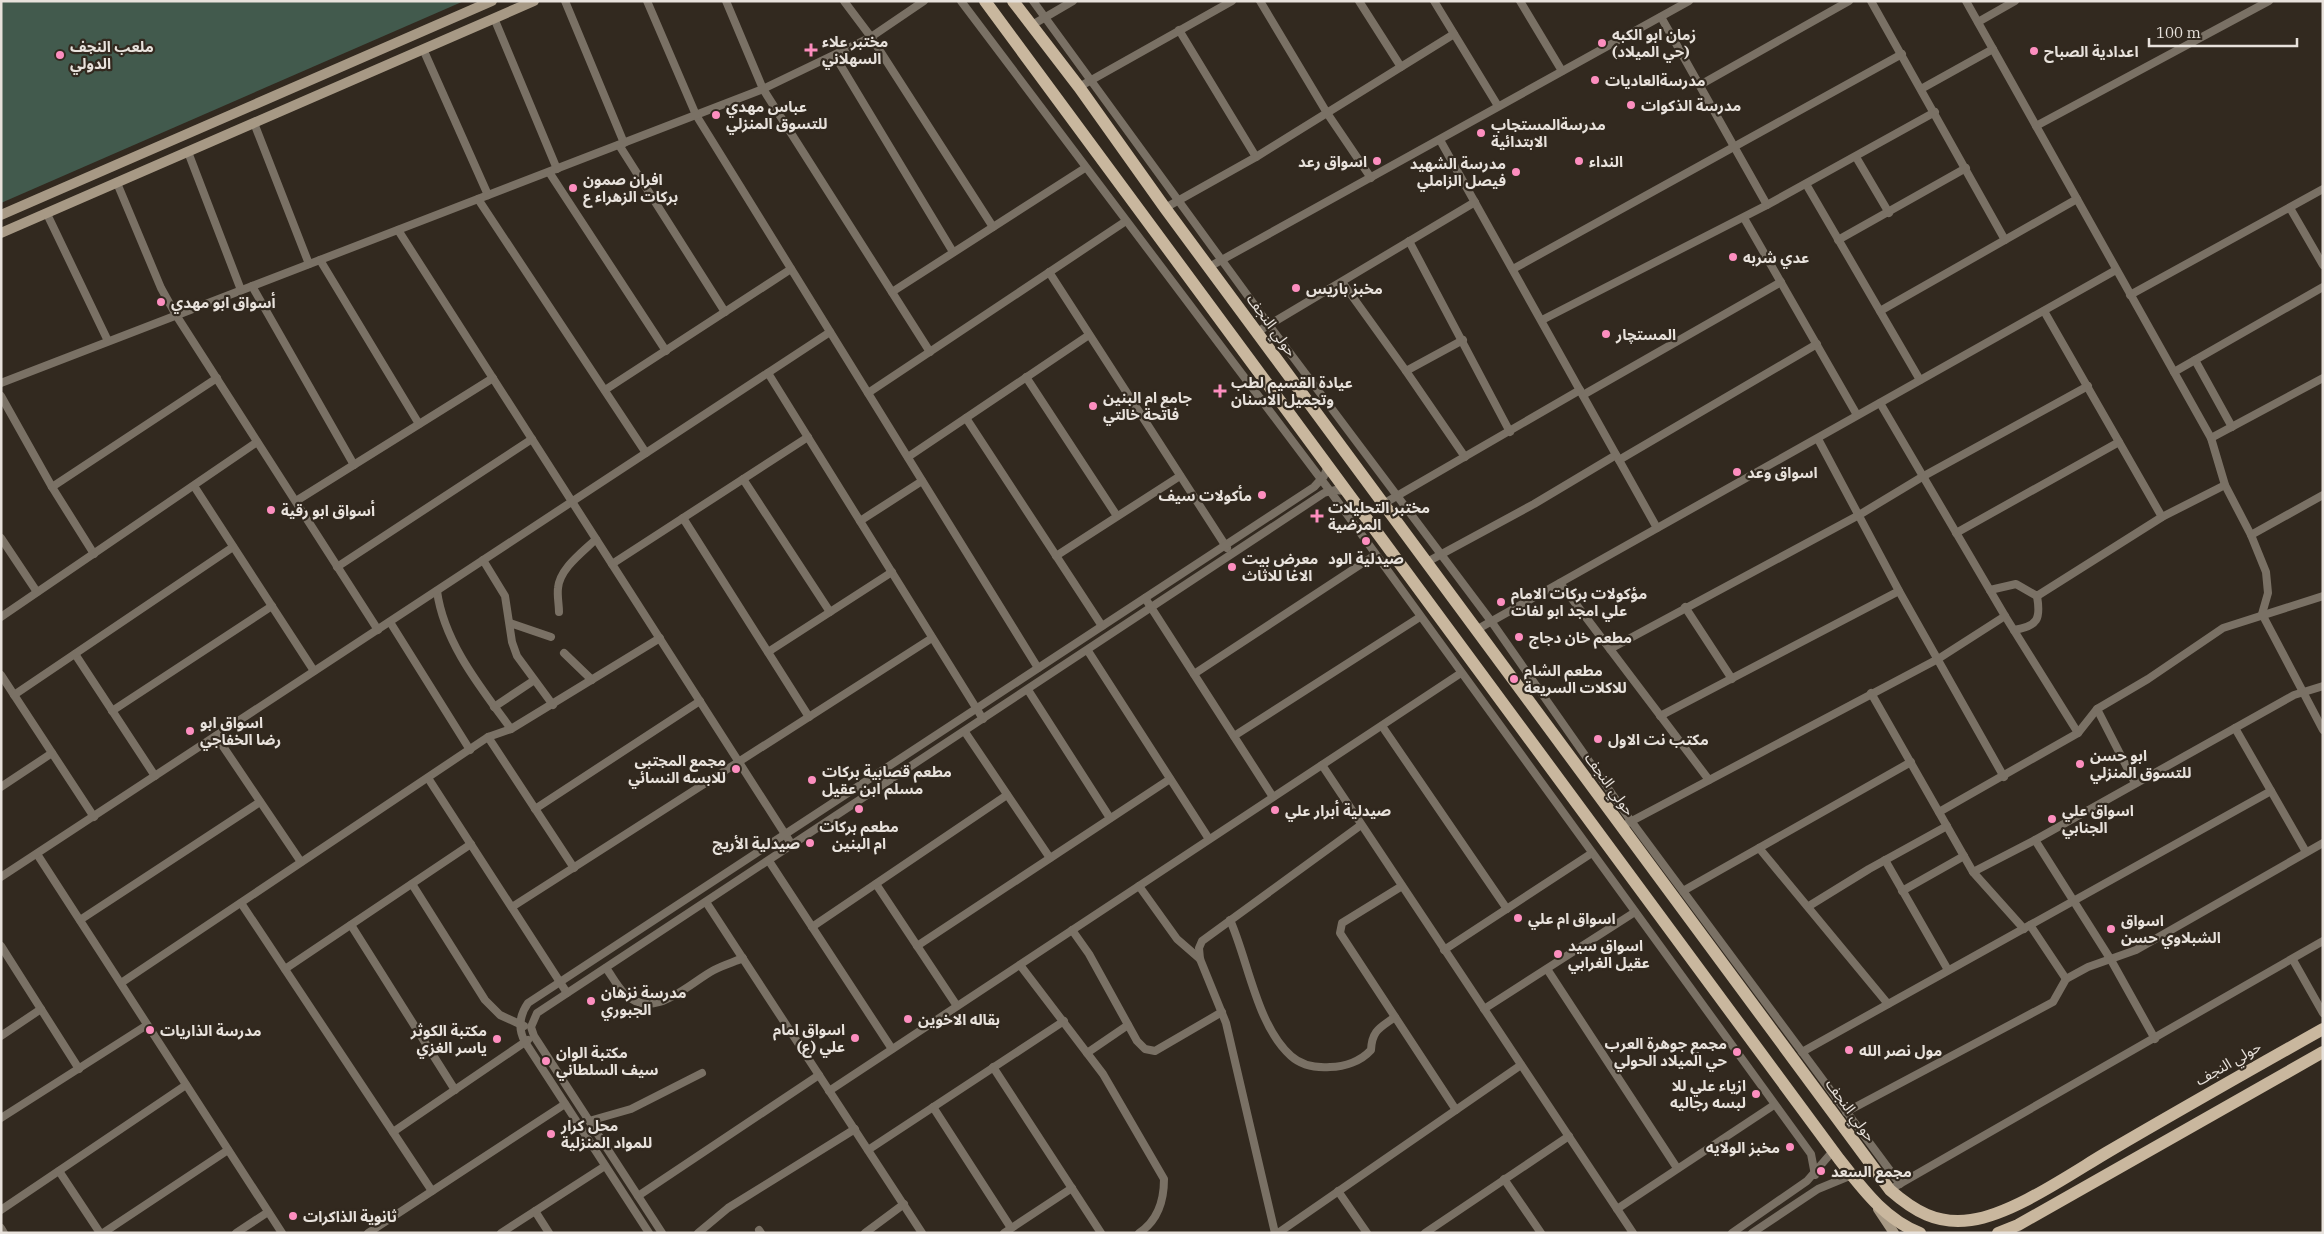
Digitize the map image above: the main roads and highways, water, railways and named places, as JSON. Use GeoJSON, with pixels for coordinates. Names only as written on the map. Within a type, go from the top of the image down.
{"type":"FeatureCollection","features":[{"type":"Feature","properties":{"kind":"main road"},"geometry":{"type":"LineString","coordinates":[[985,1],[1833,1151],[1870,1197],[1887,1214],[1908,1228],[1920,1233]]}},
{"type":"Feature","properties":{"kind":"main road","name":"حولي النجف"},"geometry":{"type":"LineString","coordinates":[[1013,1],[1079,87],[1165,208],[1541,719],[1577,755],[1626,824],[1912,1209],[1934,1218],[1954,1222],[1992,1216],[2044,1189],[2323,1029]]}},
{"type":"Feature","properties":{"kind":"main road"},"geometry":{"type":"LineString","coordinates":[[1499,697],[1508,695],[1515,684]]}},
{"type":"Feature","properties":{"kind":"main road"},"geometry":{"type":"LineString","coordinates":[[1522,729],[1529,720],[1541,719]]}},
{"type":"Feature","properties":{"kind":"main road"},"geometry":{"type":"LineString","coordinates":[[1998,1233],[2018,1224],[2323,1052]]}},
{"type":"Feature","properties":{"kind":"main road"},"geometry":{"type":"LineString","coordinates":[[2267,1060],[2267,1072],[2278,1078]]}},
{"type":"Feature","properties":{"kind":"main road"},"geometry":{"type":"LineString","coordinates":[[2242,1074],[2251,1078],[2254,1085],[2252,1092]]}},
{"type":"Feature","properties":{"kind":"place","name":"زمان ابو الكبه (حي الميلاد)"},"geometry":{"type":"Point","coordinates":[1602,43]}},
{"type":"Feature","properties":{"kind":"place","name":"مختبر علاء السهلاني"},"geometry":{"type":"Point","coordinates":[811,50]}},
{"type":"Feature","properties":{"kind":"place","name":"اعدادية الصباح"},"geometry":{"type":"Point","coordinates":[2034,51]}},
{"type":"Feature","properties":{"kind":"place","name":"ملعب النجف الدولي"},"geometry":{"type":"Point","coordinates":[60,55]}},
{"type":"Feature","properties":{"kind":"place","name":"مدرسةالعاديات"},"geometry":{"type":"Point","coordinates":[1595,80]}},
{"type":"Feature","properties":{"kind":"place","name":"مدرسة الذكوات"},"geometry":{"type":"Point","coordinates":[1631,105]}},
{"type":"Feature","properties":{"kind":"place","name":"عباس مهدي للتسوق المنزلي"},"geometry":{"type":"Point","coordinates":[716,115]}},
{"type":"Feature","properties":{"kind":"place","name":"مدرسةالمستجاب الابتدائية"},"geometry":{"type":"Point","coordinates":[1481,133]}},
{"type":"Feature","properties":{"kind":"place","name":"اسواق رعد"},"geometry":{"type":"Point","coordinates":[1377,161]}},
{"type":"Feature","properties":{"kind":"place","name":"النداء"},"geometry":{"type":"Point","coordinates":[1579,161]}},
{"type":"Feature","properties":{"kind":"place","name":"مدرسة الشهيد فيصل الزاملي"},"geometry":{"type":"Point","coordinates":[1516,172]}},
{"type":"Feature","properties":{"kind":"place","name":"افران صمون بركات الزهراء ع"},"geometry":{"type":"Point","coordinates":[573,188]}},
{"type":"Feature","properties":{"kind":"place","name":"عدي شربه"},"geometry":{"type":"Point","coordinates":[1733,257]}},
{"type":"Feature","properties":{"kind":"place","name":"مخبز باريس"},"geometry":{"type":"Point","coordinates":[1296,288]}},
{"type":"Feature","properties":{"kind":"place","name":"أسواق ابو مهدي"},"geometry":{"type":"Point","coordinates":[161,302]}},
{"type":"Feature","properties":{"kind":"place","name":"المستچار"},"geometry":{"type":"Point","coordinates":[1606,334]}},
{"type":"Feature","properties":{"kind":"place","name":"عيادة القسيم لطب وتجميل الاسنان"},"geometry":{"type":"Point","coordinates":[1220,391]}},
{"type":"Feature","properties":{"kind":"place","name":"جامع ام البنين فاتحة خالتي"},"geometry":{"type":"Point","coordinates":[1093,406]}},
{"type":"Feature","properties":{"kind":"place","name":"اسواق وعد"},"geometry":{"type":"Point","coordinates":[1737,472]}},
{"type":"Feature","properties":{"kind":"place","name":"مأكولات سيف"},"geometry":{"type":"Point","coordinates":[1262,495]}},
{"type":"Feature","properties":{"kind":"place","name":"أسواق ابو رقية"},"geometry":{"type":"Point","coordinates":[271,510]}},
{"type":"Feature","properties":{"kind":"place","name":"مختبر التحليلات المرضية"},"geometry":{"type":"Point","coordinates":[1317,516]}},
{"type":"Feature","properties":{"kind":"place","name":"صيدلية الود"},"geometry":{"type":"Point","coordinates":[1366,541]}},
{"type":"Feature","properties":{"kind":"place","name":"معرض بيت الاغا للاثاث"},"geometry":{"type":"Point","coordinates":[1232,567]}},
{"type":"Feature","properties":{"kind":"place","name":"مؤكولات بركات الامام علي امجد ابو لفات"},"geometry":{"type":"Point","coordinates":[1501,602]}},
{"type":"Feature","properties":{"kind":"place","name":"مطعم خان دجاج"},"geometry":{"type":"Point","coordinates":[1519,637]}},
{"type":"Feature","properties":{"kind":"place","name":"مطعم الشام للاكلات السريعة"},"geometry":{"type":"Point","coordinates":[1514,679]}},
{"type":"Feature","properties":{"kind":"place","name":"اسواق ابو رضا الخفاجي"},"geometry":{"type":"Point","coordinates":[190,731]}},
{"type":"Feature","properties":{"kind":"place","name":"مكتب نت الاول"},"geometry":{"type":"Point","coordinates":[1598,739]}},
{"type":"Feature","properties":{"kind":"place","name":"ابو حسن للتسوق المنزلي"},"geometry":{"type":"Point","coordinates":[2080,764]}},
{"type":"Feature","properties":{"kind":"place","name":"مجمع المجتبى للابسه النسائي"},"geometry":{"type":"Point","coordinates":[736,769]}},
{"type":"Feature","properties":{"kind":"place","name":"مطعم قصابية بركات مسلم ابن عقيل"},"geometry":{"type":"Point","coordinates":[812,780]}},
{"type":"Feature","properties":{"kind":"place","name":"مطعم بركات ام البنين"},"geometry":{"type":"Point","coordinates":[859,809]}},
{"type":"Feature","properties":{"kind":"place","name":"صيدلية أبرار علي"},"geometry":{"type":"Point","coordinates":[1275,810]}},
{"type":"Feature","properties":{"kind":"place","name":"اسواق علي الجنابي"},"geometry":{"type":"Point","coordinates":[2052,819]}},
{"type":"Feature","properties":{"kind":"place","name":"صيدلية الأريج"},"geometry":{"type":"Point","coordinates":[810,843]}},
{"type":"Feature","properties":{"kind":"place","name":"اسواق ام علي"},"geometry":{"type":"Point","coordinates":[1518,918]}},
{"type":"Feature","properties":{"kind":"place","name":"اسواق الشبلاوي حسن"},"geometry":{"type":"Point","coordinates":[2111,929]}},
{"type":"Feature","properties":{"kind":"place","name":"اسواق سيد عقيل الغرابي"},"geometry":{"type":"Point","coordinates":[1558,954]}},
{"type":"Feature","properties":{"kind":"place","name":"مدرسة نزهان الجبوري"},"geometry":{"type":"Point","coordinates":[591,1001]}},
{"type":"Feature","properties":{"kind":"place","name":"بقاله الاخوين"},"geometry":{"type":"Point","coordinates":[908,1019]}},
{"type":"Feature","properties":{"kind":"place","name":"مدرسة الذاريات"},"geometry":{"type":"Point","coordinates":[150,1030]}},
{"type":"Feature","properties":{"kind":"place","name":"اسواق امام علي (ع)"},"geometry":{"type":"Point","coordinates":[855,1038]}},
{"type":"Feature","properties":{"kind":"place","name":"مكتبة الكوثر ياسر الغزي"},"geometry":{"type":"Point","coordinates":[497,1039]}},
{"type":"Feature","properties":{"kind":"place","name":"مول نصر الله"},"geometry":{"type":"Point","coordinates":[1849,1050]}},
{"type":"Feature","properties":{"kind":"place","name":"مجمع جوهرة العرب حي الميلاد الحولي"},"geometry":{"type":"Point","coordinates":[1737,1052]}},
{"type":"Feature","properties":{"kind":"place","name":"مكتبة الوان سيف السلطاني"},"geometry":{"type":"Point","coordinates":[546,1061]}},
{"type":"Feature","properties":{"kind":"place","name":"ازياء علي للا لبسه رجاليه"},"geometry":{"type":"Point","coordinates":[1756,1094]}},
{"type":"Feature","properties":{"kind":"place","name":"محل كرار للمواد المنزلية"},"geometry":{"type":"Point","coordinates":[551,1134]}},
{"type":"Feature","properties":{"kind":"place","name":"مخبز الولايه"},"geometry":{"type":"Point","coordinates":[1790,1147]}},
{"type":"Feature","properties":{"kind":"place","name":"مجمع السعد"},"geometry":{"type":"Point","coordinates":[1821,1171]}},
{"type":"Feature","properties":{"kind":"place","name":"ثانوية الذاكرات"},"geometry":{"type":"Point","coordinates":[293,1216]}}]}
